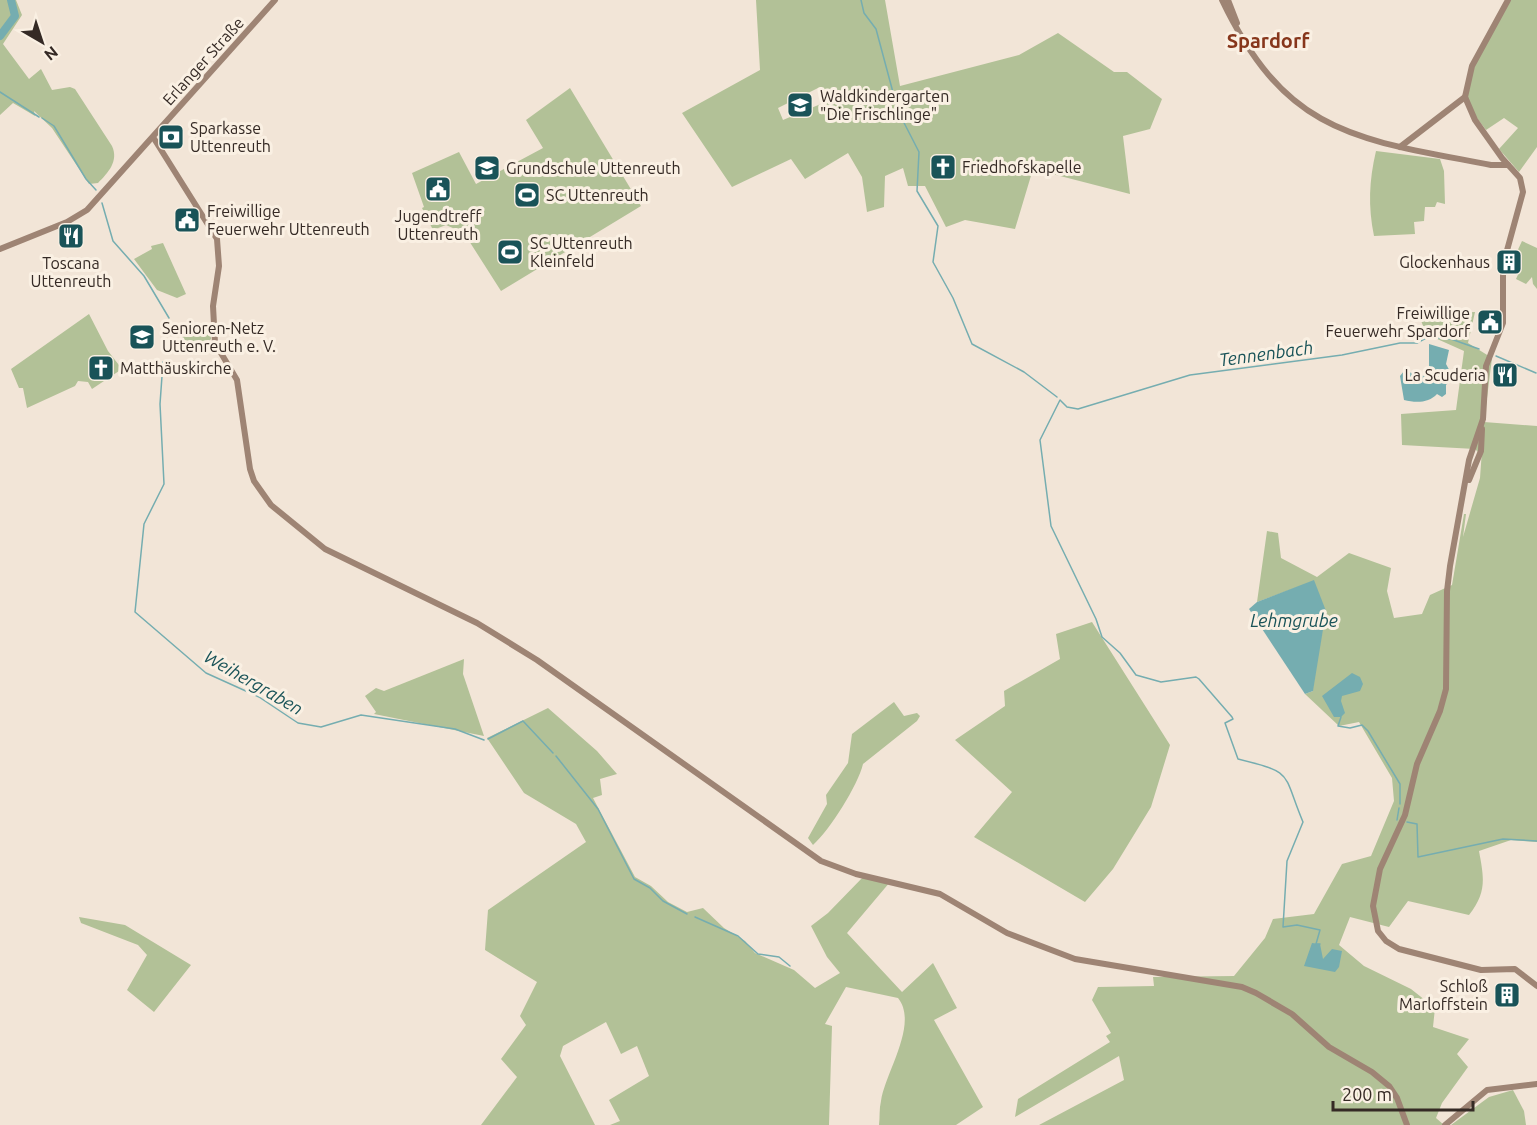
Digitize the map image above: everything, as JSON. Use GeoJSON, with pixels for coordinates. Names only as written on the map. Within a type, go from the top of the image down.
{"type":"FeatureCollection","features":[{"type":"Feature","properties":{"kind":"street","name":"Erlanger Straße"},"geometry":{"type":"LineString","coordinates":[[0,249],[75,219],[87,210],[275,0]]}},
{"type":"Feature","properties":{"kind":"street"},"geometry":{"type":"LineString","coordinates":[[1222,0],[1253,55],[1265,71],[1308,113],[1349,133],[1400,147],[1491,165],[1508,165]]}},
{"type":"Feature","properties":{"kind":"street"},"geometry":{"type":"LineString","coordinates":[[1228,0],[1237,17],[1238,26]]}},
{"type":"Feature","properties":{"kind":"street"},"geometry":{"type":"LineString","coordinates":[[1508,0],[1486,38],[1468,78],[1465,97],[1475,120],[1520,178],[1523,188],[1503,265],[1503,323],[1486,366],[1478,458],[1466,489],[1453,543],[1447,591],[1446,689],[1440,711],[1417,764],[1407,808],[1382,866],[1374,893],[1374,919],[1382,938],[1399,949],[1477,970],[1515,969],[1537,986]]}},
{"type":"Feature","properties":{"kind":"street"},"geometry":{"type":"LineString","coordinates":[[1400,147],[1465,97]]}},
{"type":"Feature","properties":{"kind":"street"},"geometry":{"type":"LineString","coordinates":[[152,138],[217,239],[219,266],[213,306],[215,343],[237,380],[254,481],[272,505],[298,529],[325,549],[496,634],[821,861],[855,874],[940,894],[1007,933],[1075,960],[1242,987],[1274,1001],[1329,1047],[1372,1072],[1389,1086],[1397,1098],[1407,1125]]}},
{"type":"Feature","properties":{"kind":"street"},"geometry":{"type":"LineString","coordinates":[[1466,489],[1469,460],[1481,427]]}},
{"type":"Feature","properties":{"kind":"street"},"geometry":{"type":"LineString","coordinates":[[1472,450],[1478,458]]}},
{"type":"Feature","properties":{"kind":"street"},"geometry":{"type":"LineString","coordinates":[[1469,460],[1478,458]]}},
{"type":"Feature","properties":{"kind":"street"},"geometry":{"type":"LineString","coordinates":[[1445,1125],[1486,1090],[1537,1084]]}},
{"type":"Feature","properties":{"kind":"green space"},"geometry":{"type":"Polygon","coordinates":[[[0,0],[16,0],[22,15],[3,44],[29,79],[41,69],[52,90],[70,87],[75,89],[112,146],[113,162],[109,171],[98,183],[89,184],[52,128],[34,111],[35,116],[13,103],[0,115],[0,0]]]}},
{"type":"Feature","properties":{"kind":"green space"},"geometry":{"type":"Polygon","coordinates":[[[756,0],[885,0],[900,86],[1019,55],[1058,33],[1114,72],[1127,72],[1162,99],[1150,129],[1123,136],[1130,194],[1033,169],[1015,229],[965,220],[946,227],[925,186],[908,186],[903,168],[885,176],[884,207],[867,212],[862,177],[848,153],[805,179],[791,159],[732,187],[682,113],[760,70],[756,0]],[[818,88],[778,108],[783,120],[823,103],[818,88]]]}},
{"type":"Feature","properties":{"kind":"green space"},"geometry":{"type":"Polygon","coordinates":[[[1511,0],[1537,0],[1537,147],[1519,172],[1499,149],[1518,128],[1504,118],[1486,130],[1472,111],[1466,98],[1466,88],[1475,62],[1511,0]]]}},
{"type":"Feature","properties":{"kind":"green space","name":"SC Uttenreuth"},"geometry":{"type":"Polygon","coordinates":[[[570,88],[641,206],[501,291],[464,233],[446,225],[433,230],[422,208],[424,207],[412,173],[459,152],[476,184],[543,148],[526,120],[570,88]]]}},
{"type":"Feature","properties":{"kind":"green space"},"geometry":{"type":"Polygon","coordinates":[[[1376,151],[1440,159],[1444,171],[1445,204],[1437,202],[1435,207],[1425,207],[1424,221],[1414,222],[1415,234],[1374,236],[1370,194],[1376,151]]]}},
{"type":"Feature","properties":{"kind":"green space"},"geometry":{"type":"Polygon","coordinates":[[[1522,241],[1537,248],[1537,289],[1532,277],[1526,284],[1516,279],[1522,266],[1515,256],[1522,241]]]}},
{"type":"Feature","properties":{"kind":"green space"},"geometry":{"type":"Polygon","coordinates":[[[163,243],[186,294],[177,298],[157,290],[134,259],[152,249],[151,246],[163,243]]]}},
{"type":"Feature","properties":{"kind":"green space"},"geometry":{"type":"Polygon","coordinates":[[[1475,312],[1468,343],[1492,358],[1484,422],[1537,426],[1537,842],[1511,840],[1479,851],[1483,885],[1479,899],[1469,915],[1408,901],[1389,927],[1350,917],[1339,945],[1364,966],[1411,989],[1435,1008],[1433,1027],[1469,1039],[1457,1054],[1468,1067],[1442,1103],[1436,1118],[1444,1125],[1039,1125],[1124,1080],[1119,1056],[1015,1117],[1018,1099],[1110,1042],[1106,1036],[1111,1033],[1092,1000],[1098,987],[1154,986],[1153,977],[1234,976],[1265,938],[1273,919],[1314,914],[1342,864],[1371,856],[1394,801],[1392,778],[1359,722],[1339,726],[1305,694],[1313,691],[1314,581],[1257,602],[1267,531],[1278,533],[1281,558],[1317,577],[1349,553],[1391,568],[1387,591],[1394,618],[1422,614],[1430,595],[1452,585],[1464,514],[1466,514],[1463,537],[1480,478],[1482,450],[1479,453],[1475,449],[1402,445],[1401,414],[1456,410],[1464,351],[1426,334],[1419,315],[1475,312]]]}},
{"type":"Feature","properties":{"kind":"green space"},"geometry":{"type":"Polygon","coordinates":[[[89,314],[108,351],[122,369],[92,389],[88,382],[78,381],[75,386],[27,408],[23,388],[19,388],[11,369],[89,314]]]}},
{"type":"Feature","properties":{"kind":"green space"},"geometry":{"type":"Polygon","coordinates":[[[210,327],[211,339],[208,342],[199,348],[184,350],[182,334],[210,327]]]}},
{"type":"Feature","properties":{"kind":"green space"},"geometry":{"type":"Polygon","coordinates":[[[1092,622],[1170,745],[1151,807],[1113,869],[1085,902],[974,837],[1012,792],[955,740],[1005,706],[1004,691],[1060,659],[1056,634],[1092,622]]]}},
{"type":"Feature","properties":{"kind":"green space"},"geometry":{"type":"Polygon","coordinates":[[[464,659],[463,674],[484,736],[374,714],[376,712],[365,696],[376,688],[384,691],[464,659]]]}},
{"type":"Feature","properties":{"kind":"green space"},"geometry":{"type":"Polygon","coordinates":[[[894,702],[904,716],[917,713],[920,716],[917,721],[863,764],[843,807],[813,845],[808,838],[827,804],[826,795],[848,763],[852,734],[894,702]]]}},
{"type":"Feature","properties":{"kind":"green space"},"geometry":{"type":"Polygon","coordinates":[[[548,708],[597,751],[617,774],[600,779],[602,795],[593,798],[635,877],[651,886],[668,902],[687,912],[703,908],[724,928],[745,941],[755,953],[794,970],[815,988],[840,973],[827,957],[811,926],[828,913],[864,876],[890,882],[847,933],[902,992],[933,963],[957,1008],[934,1020],[983,1107],[956,1125],[879,1125],[880,1104],[903,1035],[905,1021],[903,1009],[898,998],[846,987],[825,1024],[832,1026],[829,1125],[610,1125],[620,1121],[609,1100],[649,1076],[637,1046],[621,1054],[606,1022],[563,1046],[560,1056],[595,1125],[481,1125],[517,1077],[501,1059],[526,1025],[520,1016],[537,982],[485,950],[488,910],[586,842],[576,824],[524,793],[487,738],[548,708]]]}},
{"type":"Feature","properties":{"kind":"green space"},"geometry":{"type":"Polygon","coordinates":[[[79,917],[125,925],[191,965],[154,1012],[127,990],[147,955],[138,945],[81,923],[79,917]]]}},
{"type":"Feature","properties":{"kind":"green space"},"geometry":{"type":"Polygon","coordinates":[[[1513,1090],[1524,1111],[1526,1125],[1451,1125],[1489,1097],[1513,1090]]]}},
{"type":"Feature","properties":{"kind":"water"},"geometry":{"type":"Polygon","coordinates":[[[1429,344],[1449,350],[1446,364],[1453,377],[1446,385],[1446,394],[1442,397],[1437,394],[1422,402],[1404,400],[1400,376],[1404,371],[1424,376],[1429,374],[1429,344]]]}},
{"type":"Feature","properties":{"kind":"water","name":"Lehmgrube"},"geometry":{"type":"Polygon","coordinates":[[[1314,580],[1326,611],[1313,691],[1305,694],[1249,609],[1257,602],[1314,580]]]}},
{"type":"Feature","properties":{"kind":"water"},"geometry":{"type":"Polygon","coordinates":[[[1352,673],[1360,677],[1363,684],[1360,691],[1342,696],[1341,701],[1345,713],[1341,717],[1334,717],[1322,696],[1352,673]]]}},
{"type":"Feature","properties":{"kind":"water"},"geometry":{"type":"Polygon","coordinates":[[[1312,943],[1320,944],[1323,959],[1332,949],[1342,951],[1339,967],[1335,972],[1304,966],[1312,943]]]}},
{"type":"Feature","properties":{"kind":"waterway"},"geometry":{"type":"LineString","coordinates":[[0,36],[15,16],[11,0]]}},
{"type":"Feature","properties":{"kind":"waterway","name":"Tennenbach"},"geometry":{"type":"LineString","coordinates":[[861,0],[864,13],[876,29],[898,111],[919,152],[917,191],[938,226],[933,262],[953,298],[972,344],[1024,372],[1057,397]]}},
{"type":"Feature","properties":{"kind":"waterway","name":"Weihergraben"},"geometry":{"type":"LineString","coordinates":[[0,92],[39,117]]}},
{"type":"Feature","properties":{"kind":"waterway","name":"Weihergraben"},"geometry":{"type":"LineString","coordinates":[[42,118],[54,126],[86,179],[96,190]]}},
{"type":"Feature","properties":{"kind":"waterway","name":"Weihergraben"},"geometry":{"type":"LineString","coordinates":[[102,203],[113,241],[144,276],[169,318]]}},
{"type":"Feature","properties":{"kind":"waterway"},"geometry":{"type":"LineString","coordinates":[[171,322],[171,335]]}},
{"type":"Feature","properties":{"kind":"waterway"},"geometry":{"type":"LineString","coordinates":[[1320,944],[1316,944],[1320,930],[1297,925],[1283,927],[1287,861],[1303,822],[1288,784],[1278,772],[1238,759],[1225,723],[1233,719],[1199,679],[1196,677],[1161,682],[1136,675],[1120,653],[1102,637],[1096,619],[1051,526],[1040,440],[1060,400],[1067,407],[1078,409],[1190,375],[1342,355],[1400,343],[1417,343],[1428,337],[1451,339],[1479,349]]}},
{"type":"Feature","properties":{"kind":"waterway","name":"Tennenbach"},"geometry":{"type":"LineString","coordinates":[[1496,356],[1536,373]]}},
{"type":"Feature","properties":{"kind":"waterway","name":"Weihergraben"},"geometry":{"type":"LineString","coordinates":[[163,362],[160,404],[164,484],[144,524],[135,612],[206,673],[259,697],[298,723],[321,727],[361,715],[455,729],[484,740]]}},
{"type":"Feature","properties":{"kind":"waterway"},"geometry":{"type":"LineString","coordinates":[[1341,717],[1338,726],[1350,728],[1362,725],[1368,731],[1400,784],[1400,804]]}},
{"type":"Feature","properties":{"kind":"waterway"},"geometry":{"type":"LineString","coordinates":[[488,739],[523,721],[553,753]]}},
{"type":"Feature","properties":{"kind":"waterway"},"geometry":{"type":"LineString","coordinates":[[556,756],[598,809],[634,879],[650,888],[663,901],[687,914]]}},
{"type":"Feature","properties":{"kind":"waterway"},"geometry":{"type":"LineString","coordinates":[[1397,820],[1399,808]]}},
{"type":"Feature","properties":{"kind":"waterway"},"geometry":{"type":"LineString","coordinates":[[1407,822],[1417,824],[1418,857],[1503,839],[1537,841]]}},
{"type":"Feature","properties":{"kind":"waterway"},"geometry":{"type":"LineString","coordinates":[[695,917],[738,936],[758,954],[779,957],[790,966]]}},
{"type":"Feature","properties":{"kind":"place","name":"Waldkindergarten \"Die Frischlinge\""},"geometry":{"type":"Point","coordinates":[800,105]}},
{"type":"Feature","properties":{"kind":"place","name":"Sparkasse Uttenreuth"},"geometry":{"type":"Point","coordinates":[171,137]}},
{"type":"Feature","properties":{"kind":"place","name":"Friedhofskapelle"},"geometry":{"type":"Point","coordinates":[943,167]}},
{"type":"Feature","properties":{"kind":"place","name":"Grundschule Uttenreuth"},"geometry":{"type":"Point","coordinates":[487,168]}},
{"type":"Feature","properties":{"kind":"place","name":"Jugendtreff Uttenreuth"},"geometry":{"type":"Point","coordinates":[438,189]}},
{"type":"Feature","properties":{"kind":"place","name":"SC Uttenreuth"},"geometry":{"type":"Point","coordinates":[527,195]}},
{"type":"Feature","properties":{"kind":"place","name":"Freiwillige Feuerwehr Uttenreuth"},"geometry":{"type":"Point","coordinates":[187,220]}},
{"type":"Feature","properties":{"kind":"place","name":"Toscana Uttenreuth"},"geometry":{"type":"Point","coordinates":[71,236]}},
{"type":"Feature","properties":{"kind":"place","name":"SC Uttenreuth Kleinfeld"},"geometry":{"type":"Point","coordinates":[510,252]}},
{"type":"Feature","properties":{"kind":"place","name":"Glockenhaus"},"geometry":{"type":"Point","coordinates":[1509,262]}},
{"type":"Feature","properties":{"kind":"place","name":"Freiwillige Feuerwehr Spardorf"},"geometry":{"type":"Point","coordinates":[1490,322]}},
{"type":"Feature","properties":{"kind":"place","name":"Senioren-Netz Uttenreuth e. V."},"geometry":{"type":"Point","coordinates":[142,337]}},
{"type":"Feature","properties":{"kind":"place","name":"Matthäuskirche"},"geometry":{"type":"Point","coordinates":[101,368]}},
{"type":"Feature","properties":{"kind":"place","name":"La Scuderia"},"geometry":{"type":"Point","coordinates":[1505,375]}},
{"type":"Feature","properties":{"kind":"place","name":"Schloß Marloffstein"},"geometry":{"type":"Point","coordinates":[1507,995]}},
{"type":"Feature","properties":{"kind":"district","name":"Spardorf"},"geometry":{"type":"Point","coordinates":[1268,40]}}]}
